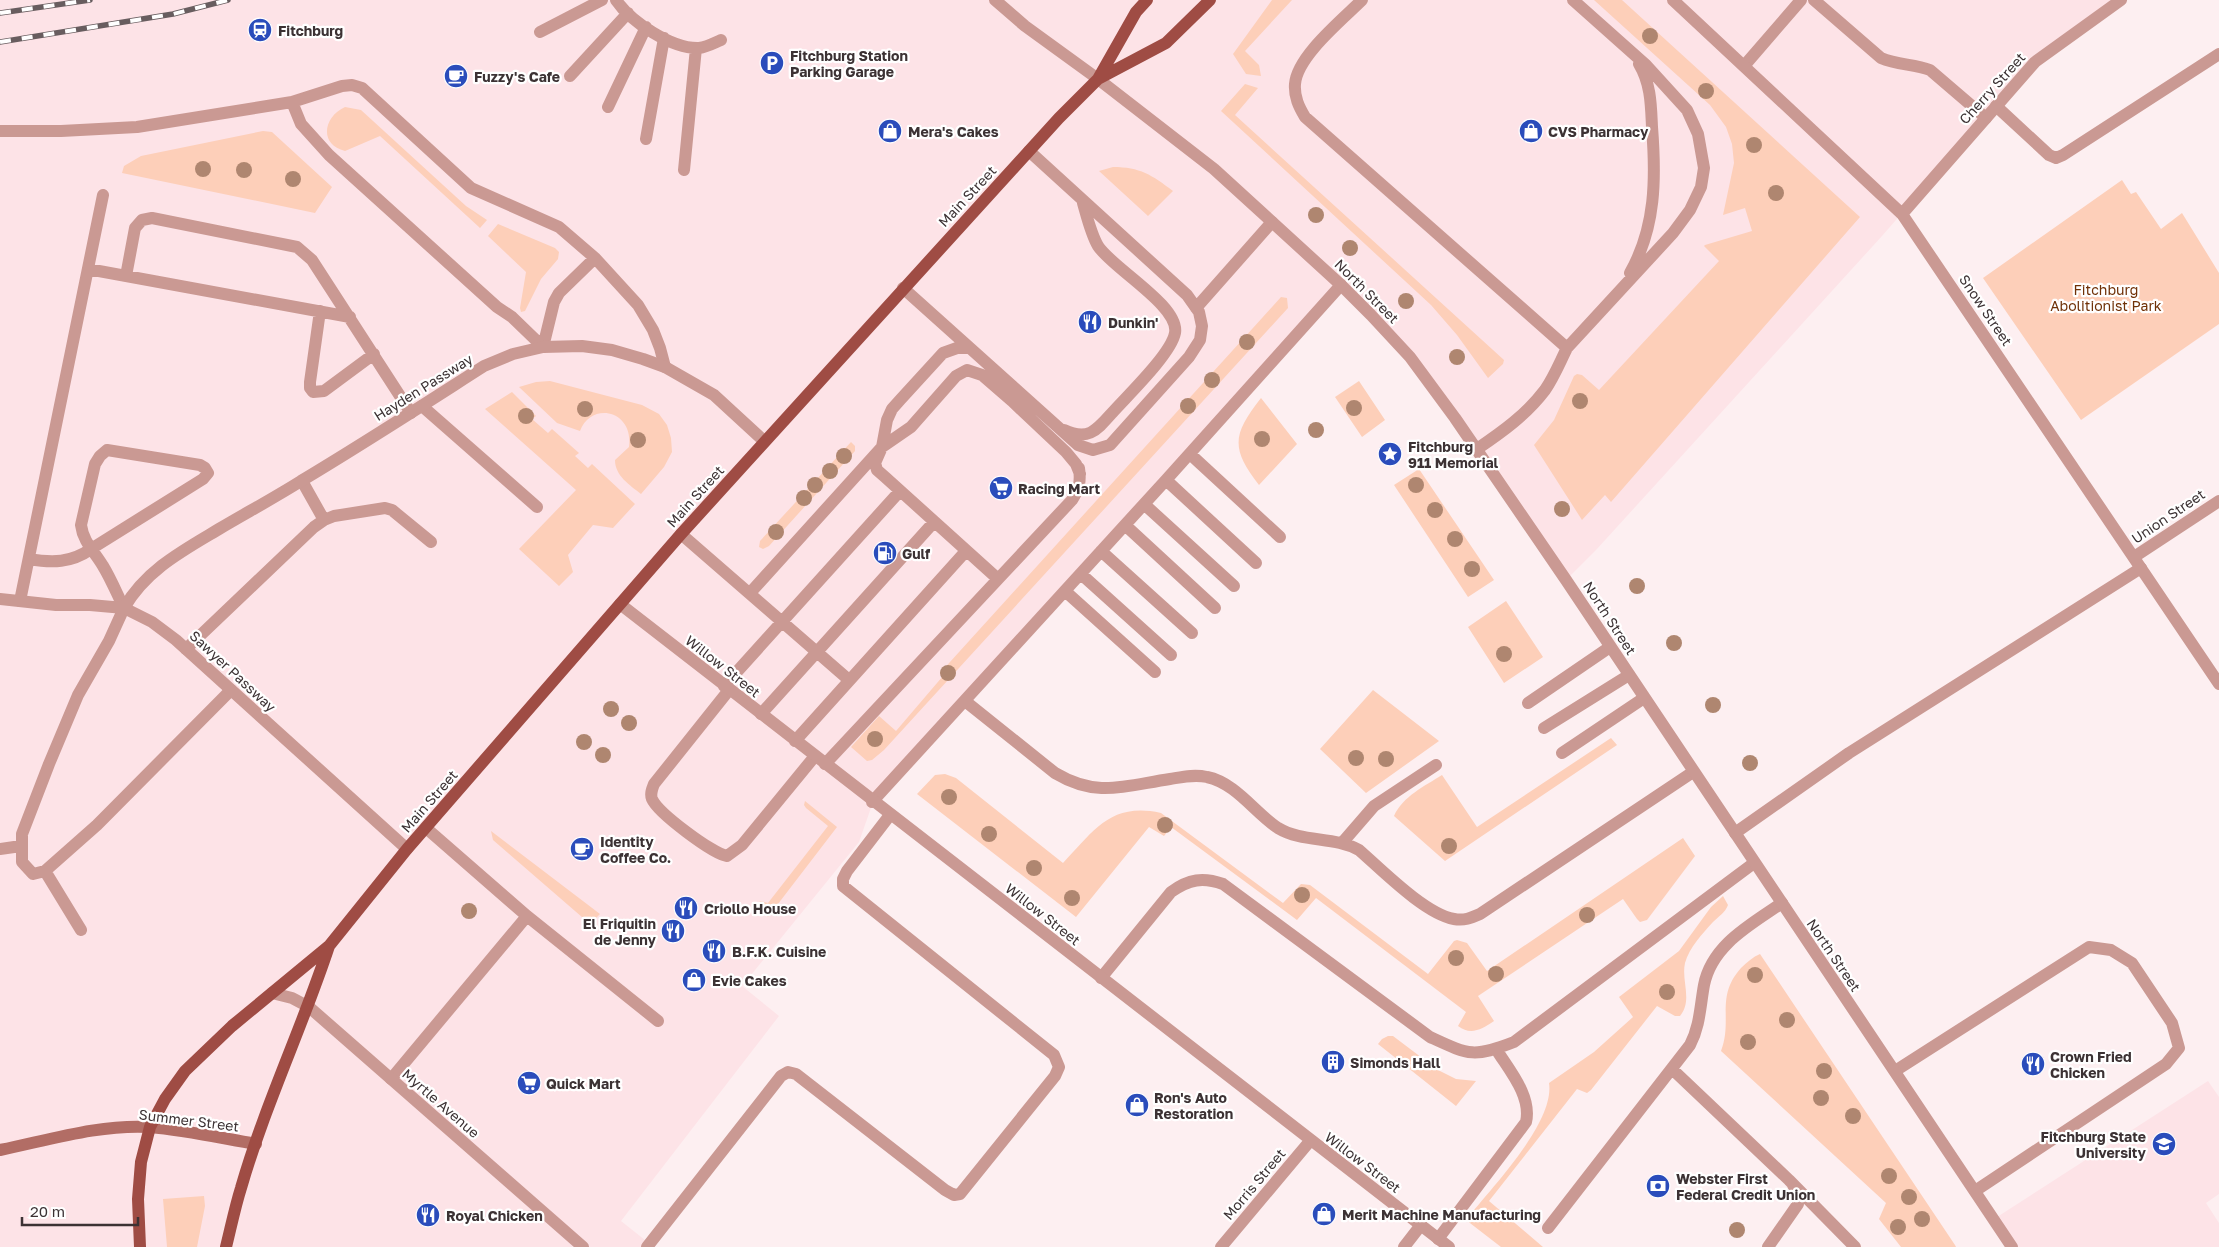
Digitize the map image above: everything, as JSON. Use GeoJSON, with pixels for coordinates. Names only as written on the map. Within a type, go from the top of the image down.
{"type":"FeatureCollection","features":[{"type":"Feature","properties":{"kind":"main road","name":"Main Street"},"geometry":{"type":"LineString","coordinates":[[140,1247],[138,1199],[141,1162],[150,1127],[165,1099],[185,1071],[232,1026],[329,946],[407,849],[681,534],[903,288],[1098,79],[1136,12],[1147,0]]}},
{"type":"Feature","properties":{"kind":"main road","name":"Main Street"},"geometry":{"type":"LineString","coordinates":[[1098,79],[1166,43],[1210,0]]}},
{"type":"Feature","properties":{"kind":"main road","name":"Main Street"},"geometry":{"type":"LineString","coordinates":[[226,1247],[240,1189],[309,1007],[329,946]]}},
{"type":"Feature","properties":{"kind":"main road","name":"Summer Street"},"geometry":{"type":"LineString","coordinates":[[0,1150],[91,1131],[150,1127],[256,1144]]}},
{"type":"Feature","properties":{"kind":"street"},"geometry":{"type":"LineString","coordinates":[[540,32],[602,0]]}},
{"type":"Feature","properties":{"kind":"street"},"geometry":{"type":"LineString","coordinates":[[616,0],[628,13],[646,27],[664,38],[683,46],[705,47],[721,40]]}},
{"type":"Feature","properties":{"kind":"street","name":"North Street"},"geometry":{"type":"LineString","coordinates":[[995,0],[1025,26],[1098,79],[1214,169],[1341,285],[1372,315],[1410,357],[1476,449],[1610,646],[2012,1247]]}},
{"type":"Feature","properties":{"kind":"street"},"geometry":{"type":"LineString","coordinates":[[1362,0],[1310,53],[1300,68],[1295,83],[1297,102],[1305,117],[1567,348]]}},
{"type":"Feature","properties":{"kind":"street"},"geometry":{"type":"LineString","coordinates":[[1476,449],[1512,424],[1535,401],[1546,388],[1567,348],[1673,233],[1690,210],[1701,187],[1704,168],[1698,134],[1687,110],[1632,54],[1573,0]]}},
{"type":"Feature","properties":{"kind":"street","name":"Snow Street"},"geometry":{"type":"LineString","coordinates":[[1673,0],[1902,214],[2219,684]]}},
{"type":"Feature","properties":{"kind":"street"},"geometry":{"type":"LineString","coordinates":[[1744,66],[1801,0]]}},
{"type":"Feature","properties":{"kind":"street"},"geometry":{"type":"LineString","coordinates":[[1814,0],[1881,58],[1891,62],[1921,66],[1930,70],[1986,118]]}},
{"type":"Feature","properties":{"kind":"street","name":"Cherry Street"},"geometry":{"type":"LineString","coordinates":[[1902,214],[2034,62],[2121,0]]}},
{"type":"Feature","properties":{"kind":"street"},"geometry":{"type":"LineString","coordinates":[[570,76],[628,13]]}},
{"type":"Feature","properties":{"kind":"street"},"geometry":{"type":"LineString","coordinates":[[608,107],[646,27]]}},
{"type":"Feature","properties":{"kind":"street"},"geometry":{"type":"LineString","coordinates":[[646,139],[664,38]]}},
{"type":"Feature","properties":{"kind":"street"},"geometry":{"type":"LineString","coordinates":[[684,170],[696,48]]}},
{"type":"Feature","properties":{"kind":"street"},"geometry":{"type":"LineString","coordinates":[[1606,307],[1622,286],[1637,261],[1651,219],[1654,193],[1655,172],[1648,82],[1632,54]]}},
{"type":"Feature","properties":{"kind":"street"},"geometry":{"type":"LineString","coordinates":[[1996,106],[2049,155],[2056,158],[2219,54]]}},
{"type":"Feature","properties":{"kind":"street"},"geometry":{"type":"LineString","coordinates":[[0,131],[61,131],[137,127],[292,102],[342,86],[352,85],[362,88],[471,188],[559,227],[595,258],[638,305],[653,330],[665,367]]}},
{"type":"Feature","properties":{"kind":"street"},"geometry":{"type":"LineString","coordinates":[[292,102],[301,124],[329,155],[497,307],[512,317],[543,347]]}},
{"type":"Feature","properties":{"kind":"street"},"geometry":{"type":"LineString","coordinates":[[903,288],[1078,445],[1093,450],[1110,445],[1189,357],[1200,340],[1202,326],[1199,312],[1187,294],[1029,151]]}},
{"type":"Feature","properties":{"kind":"street"},"geometry":{"type":"LineString","coordinates":[[20,601],[103,195]]}},
{"type":"Feature","properties":{"kind":"street"},"geometry":{"type":"LineString","coordinates":[[1057,427],[1074,435],[1085,435],[1092,432],[1168,350],[1176,331],[1174,321],[1162,305],[1099,246],[1082,200]]}},
{"type":"Feature","properties":{"kind":"street"},"geometry":{"type":"LineString","coordinates":[[126,276],[135,228],[142,220],[152,218],[296,248],[312,260],[374,354],[416,409],[537,507]]}},
{"type":"Feature","properties":{"kind":"street"},"geometry":{"type":"LineString","coordinates":[[1196,308],[1272,222]]}},
{"type":"Feature","properties":{"kind":"street"},"geometry":{"type":"LineString","coordinates":[[543,347],[554,302],[559,293],[595,258]]}},
{"type":"Feature","properties":{"kind":"street"},"geometry":{"type":"LineString","coordinates":[[88,269],[350,317]]}},
{"type":"Feature","properties":{"kind":"street"},"geometry":{"type":"LineString","coordinates":[[872,802],[1190,454],[1341,285]]}},
{"type":"Feature","properties":{"kind":"street"},"geometry":{"type":"LineString","coordinates":[[320,311],[310,382],[310,388],[313,392],[324,391],[374,354]]}},
{"type":"Feature","properties":{"kind":"street","name":"Hayden Passway"},"geometry":{"type":"LineString","coordinates":[[21,846],[22,834],[78,695],[109,641],[133,592],[161,565],[302,481],[484,366],[513,354],[543,347],[582,346],[612,350],[665,367],[714,395],[764,441]]}},
{"type":"Feature","properties":{"kind":"street"},"geometry":{"type":"LineString","coordinates":[[970,348],[957,348],[943,353],[892,409],[887,420],[882,447],[875,464],[877,470],[900,492],[998,580]]}},
{"type":"Feature","properties":{"kind":"street"},"geometry":{"type":"LineString","coordinates":[[750,594],[882,447],[911,427],[956,376],[967,370],[982,375],[1012,401],[1066,452],[1076,464],[1080,474]]}},
{"type":"Feature","properties":{"kind":"street"},"geometry":{"type":"LineString","coordinates":[[900,492],[782,622],[727,688],[654,784],[651,792],[652,799],[664,814],[719,855],[727,856],[742,845],[820,760],[998,580],[1072,500],[1079,489],[1080,474],[1074,451],[1057,427]]}},
{"type":"Feature","properties":{"kind":"street"},"geometry":{"type":"LineString","coordinates":[[29,559],[44,562],[72,560],[91,549],[203,479],[208,473],[200,465],[108,450],[100,456],[95,464],[81,526],[82,534],[91,549],[103,566],[124,608]]}},
{"type":"Feature","properties":{"kind":"street"},"geometry":{"type":"LineString","coordinates":[[1190,454],[1280,537]]}},
{"type":"Feature","properties":{"kind":"street"},"geometry":{"type":"LineString","coordinates":[[1166,480],[1256,563]]}},
{"type":"Feature","properties":{"kind":"street"},"geometry":{"type":"LineString","coordinates":[[302,481],[324,520]]}},
{"type":"Feature","properties":{"kind":"street","name":"Union Street"},"geometry":{"type":"LineString","coordinates":[[1734,833],[1849,753],[2138,563],[2219,501]]}},
{"type":"Feature","properties":{"kind":"street"},"geometry":{"type":"LineString","coordinates":[[1144,504],[1234,586]]}},
{"type":"Feature","properties":{"kind":"street"},"geometry":{"type":"LineString","coordinates":[[186,649],[314,527],[324,520],[385,508],[392,510],[431,542]]}},
{"type":"Feature","properties":{"kind":"street"},"geometry":{"type":"LineString","coordinates":[[761,714],[934,522]]}},
{"type":"Feature","properties":{"kind":"street"},"geometry":{"type":"LineString","coordinates":[[1125,525],[1215,608]]}},
{"type":"Feature","properties":{"kind":"street"},"geometry":{"type":"LineString","coordinates":[[681,534],[849,680]]}},
{"type":"Feature","properties":{"kind":"street"},"geometry":{"type":"LineString","coordinates":[[795,740],[966,551]]}},
{"type":"Feature","properties":{"kind":"street"},"geometry":{"type":"LineString","coordinates":[[1101,551],[1192,633]]}},
{"type":"Feature","properties":{"kind":"street"},"geometry":{"type":"LineString","coordinates":[[1081,574],[1171,656]]}},
{"type":"Feature","properties":{"kind":"street"},"geometry":{"type":"LineString","coordinates":[[1065,591],[1155,672]]}},
{"type":"Feature","properties":{"kind":"street","name":"Sawyer Passway"},"geometry":{"type":"LineString","coordinates":[[0,599],[124,608],[152,622],[186,649],[407,849]]}},
{"type":"Feature","properties":{"kind":"street","name":"Willow Street"},"geometry":{"type":"LineString","coordinates":[[620,604],[872,802],[1449,1247]]}},
{"type":"Feature","properties":{"kind":"street"},"geometry":{"type":"LineString","coordinates":[[1528,703],[1610,646]]}},
{"type":"Feature","properties":{"kind":"street"},"geometry":{"type":"LineString","coordinates":[[1544,728],[1629,675]]}},
{"type":"Feature","properties":{"kind":"street"},"geometry":{"type":"LineString","coordinates":[[0,849],[21,846],[22,862],[27,869],[33,874],[46,871],[97,825],[231,690]]}},
{"type":"Feature","properties":{"kind":"street"},"geometry":{"type":"LineString","coordinates":[[1562,753],[1644,698]]}},
{"type":"Feature","properties":{"kind":"street"},"geometry":{"type":"LineString","coordinates":[[965,701],[1055,773],[1078,785],[1102,789],[1195,775],[1208,777],[1230,788],[1278,828],[1301,836],[1342,843],[1359,850],[1427,908],[1442,916],[1468,920],[1480,914],[1693,772]]}},
{"type":"Feature","properties":{"kind":"street"},"geometry":{"type":"LineString","coordinates":[[1342,843],[1374,806],[1436,765]]}},
{"type":"Feature","properties":{"kind":"street"},"geometry":{"type":"LineString","coordinates":[[647,1247],[781,1076],[788,1072],[796,1074],[945,1190],[954,1195],[960,1194],[1055,1076],[1059,1067],[1054,1054],[843,886],[842,879],[847,871],[890,815]]}},
{"type":"Feature","properties":{"kind":"street"},"geometry":{"type":"LineString","coordinates":[[426,828],[527,916],[658,1021]]}},
{"type":"Feature","properties":{"kind":"street"},"geometry":{"type":"LineString","coordinates":[[1101,978],[1171,892],[1184,883],[1198,879],[1209,879],[1223,884],[1430,1037],[1458,1050],[1478,1054],[1514,1042],[1754,863]]}},
{"type":"Feature","properties":{"kind":"street"},"geometry":{"type":"LineString","coordinates":[[46,871],[81,930]]}},
{"type":"Feature","properties":{"kind":"street"},"geometry":{"type":"LineString","coordinates":[[1548,1228],[1672,1069],[1695,1036],[1700,1019],[1704,984],[1713,960],[1721,948],[1782,903]]}},
{"type":"Feature","properties":{"kind":"street"},"geometry":{"type":"LineString","coordinates":[[391,1079],[527,916]]}},
{"type":"Feature","properties":{"kind":"street"},"geometry":{"type":"LineString","coordinates":[[1894,1071],[2089,947],[2111,950],[2132,963],[2172,1023],[2179,1048],[2166,1064],[1975,1191]]}},
{"type":"Feature","properties":{"kind":"street","name":"Myrtle Avenue"},"geometry":{"type":"LineString","coordinates":[[272,993],[292,998],[309,1007],[583,1247]]}},
{"type":"Feature","properties":{"kind":"street"},"geometry":{"type":"LineString","coordinates":[[1438,1238],[1526,1122],[1528,1113],[1526,1100],[1496,1049]]}},
{"type":"Feature","properties":{"kind":"street"},"geometry":{"type":"LineString","coordinates":[[1672,1069],[1792,1183],[1855,1247]]}},
{"type":"Feature","properties":{"kind":"street","name":"Morris Street"},"geometry":{"type":"LineString","coordinates":[[1221,1247],[1310,1141]]}},
{"type":"Feature","properties":{"kind":"street"},"geometry":{"type":"LineString","coordinates":[[1768,1247],[1798,1204],[1798,1194],[1792,1183]]}},
{"type":"Feature","properties":{"kind":"street"},"geometry":{"type":"LineString","coordinates":[[1404,1247],[1420,1225]]}},
{"type":"Feature","properties":{"kind":"shaded area"},"geometry":{"type":"Polygon","coordinates":[[[0,0],[2125,0],[2034,62],[1882,236],[1596,550],[1566,580],[1455,418],[1341,285],[873,802],[859,842],[742,986],[779,1016],[621,1221],[650,1244],[647,1247],[0,1247],[0,0]]]}},
{"type":"Feature","properties":{"kind":"shaded area","name":"Fitchburg State University"},"geometry":{"type":"Polygon","coordinates":[[[2208,1081],[2219,1097],[2219,1194],[2206,1203],[2219,1223],[2219,1247],[2012,1247],[1994,1219],[2208,1081]]]}},
{"type":"Feature","properties":{"kind":"green space"},"geometry":{"type":"Polygon","coordinates":[[[1272,0],[1292,0],[1245,51],[1259,65],[1261,76],[1246,74],[1233,54],[1272,0]]]}},
{"type":"Feature","properties":{"kind":"green space"},"geometry":{"type":"Polygon","coordinates":[[[1594,0],[1622,0],[1860,217],[1611,502],[1605,495],[1582,520],[1534,445],[1554,420],[1574,376],[1577,374],[1582,375],[1599,390],[1719,261],[1704,246],[1752,231],[1745,208],[1723,215],[1734,163],[1732,144],[1726,127],[1710,105],[1594,0]]]}},
{"type":"Feature","properties":{"kind":"green space"},"geometry":{"type":"Polygon","coordinates":[[[1245,84],[1258,88],[1235,115],[1504,360],[1503,364],[1488,378],[1457,335],[1431,305],[1221,111],[1245,84]]]}},
{"type":"Feature","properties":{"kind":"green space"},"geometry":{"type":"Polygon","coordinates":[[[345,107],[361,110],[466,206],[487,220],[480,228],[380,136],[345,151],[337,148],[328,137],[328,124],[332,117],[345,107]]]}},
{"type":"Feature","properties":{"kind":"green space"},"geometry":{"type":"Polygon","coordinates":[[[263,131],[272,132],[332,187],[315,213],[122,173],[124,166],[141,156],[263,131]]]}},
{"type":"Feature","properties":{"kind":"green space"},"geometry":{"type":"Polygon","coordinates":[[[1113,167],[1138,170],[1159,180],[1173,191],[1148,216],[1099,171],[1113,167]]]}},
{"type":"Feature","properties":{"kind":"green space","name":"Fitchburg Abolitionist Park"},"geometry":{"type":"Polygon","coordinates":[[[2122,180],[2131,194],[2136,192],[2161,229],[2182,213],[2219,273],[2219,324],[2081,420],[1983,278],[2122,180]]]}},
{"type":"Feature","properties":{"kind":"green space"},"geometry":{"type":"Polygon","coordinates":[[[498,224],[555,248],[559,252],[558,259],[541,279],[525,311],[521,312],[520,308],[526,272],[488,236],[498,224]]]}},
{"type":"Feature","properties":{"kind":"green space"},"geometry":{"type":"Polygon","coordinates":[[[1281,297],[1287,298],[1288,308],[884,750],[872,760],[867,761],[851,747],[879,716],[896,731],[943,676],[940,673],[1281,297]]]}},
{"type":"Feature","properties":{"kind":"green space"},"geometry":{"type":"Polygon","coordinates":[[[550,381],[642,405],[659,414],[667,425],[671,438],[672,452],[664,467],[641,494],[624,480],[616,466],[615,460],[629,447],[629,434],[619,418],[602,413],[593,416],[585,422],[580,431],[557,423],[519,387],[536,382],[550,381]]]}},
{"type":"Feature","properties":{"kind":"green space"},"geometry":{"type":"Polygon","coordinates":[[[1359,381],[1385,420],[1362,437],[1335,397],[1359,381]]]}},
{"type":"Feature","properties":{"kind":"green space"},"geometry":{"type":"Polygon","coordinates":[[[512,392],[536,416],[532,419],[548,433],[552,429],[579,453],[575,456],[588,468],[592,464],[635,504],[613,528],[593,525],[568,555],[573,572],[559,586],[519,549],[576,490],[485,409],[512,392]]]}},
{"type":"Feature","properties":{"kind":"green space"},"geometry":{"type":"Polygon","coordinates":[[[1261,398],[1297,444],[1259,485],[1243,461],[1239,441],[1240,432],[1245,422],[1261,398]]]}},
{"type":"Feature","properties":{"kind":"green space"},"geometry":{"type":"Polygon","coordinates":[[[851,442],[855,446],[855,451],[769,546],[763,549],[759,547],[760,541],[851,442]]]}},
{"type":"Feature","properties":{"kind":"green space"},"geometry":{"type":"Polygon","coordinates":[[[1419,469],[1494,580],[1468,597],[1394,485],[1419,469]]]}},
{"type":"Feature","properties":{"kind":"green space"},"geometry":{"type":"Polygon","coordinates":[[[1506,601],[1543,657],[1504,683],[1468,627],[1506,601]]]}},
{"type":"Feature","properties":{"kind":"green space"},"geometry":{"type":"Polygon","coordinates":[[[1373,690],[1439,741],[1366,793],[1320,749],[1373,690]]]}},
{"type":"Feature","properties":{"kind":"green space"},"geometry":{"type":"Polygon","coordinates":[[[1611,738],[1617,745],[1445,861],[1394,816],[1409,797],[1442,775],[1477,827],[1611,738]]]}},
{"type":"Feature","properties":{"kind":"green space"},"geometry":{"type":"Polygon","coordinates":[[[945,774],[956,778],[1063,863],[1104,822],[1129,812],[1161,813],[1283,903],[1301,884],[1310,885],[1428,974],[1454,941],[1457,940],[1467,943],[1487,971],[1683,838],[1695,856],[1647,920],[1640,922],[1623,899],[1478,996],[1494,1021],[1481,1029],[1467,1031],[1458,1026],[1466,1012],[1316,898],[1297,920],[1171,827],[1164,836],[1149,827],[1076,917],[917,794],[935,775],[945,774]]]}},
{"type":"Feature","properties":{"kind":"green space"},"geometry":{"type":"Polygon","coordinates":[[[805,801],[837,827],[768,917],[756,906],[760,901],[768,903],[828,826],[806,808],[804,805],[805,801]]]}},
{"type":"Feature","properties":{"kind":"green space"},"geometry":{"type":"Polygon","coordinates":[[[491,831],[600,914],[590,924],[493,840],[491,831]]]}},
{"type":"Feature","properties":{"kind":"green space"},"geometry":{"type":"Polygon","coordinates":[[[1723,896],[1728,905],[1727,908],[1701,936],[1687,957],[1684,970],[1686,1004],[1680,1016],[1675,1016],[1657,1006],[1591,1090],[1587,1093],[1577,1089],[1489,1201],[1543,1247],[1501,1247],[1466,1220],[1505,1173],[1532,1135],[1542,1117],[1548,1099],[1549,1083],[1594,1052],[1633,1017],[1619,997],[1679,951],[1711,907],[1723,896]]]}},
{"type":"Feature","properties":{"kind":"green space"},"geometry":{"type":"Polygon","coordinates":[[[1760,954],[1956,1247],[1901,1247],[1879,1219],[1886,1203],[1721,1051],[1726,1029],[1726,999],[1733,979],[1741,968],[1760,954]]]}},
{"type":"Feature","properties":{"kind":"green space"},"geometry":{"type":"Polygon","coordinates":[[[1388,1036],[1393,1036],[1438,1070],[1456,1079],[1476,1081],[1456,1106],[1378,1044],[1388,1036]]]}},
{"type":"Feature","properties":{"kind":"green space"},"geometry":{"type":"Polygon","coordinates":[[[204,1196],[205,1206],[197,1247],[167,1247],[163,1199],[204,1196]]]}},
{"type":"Feature","properties":{"kind":"railway"},"geometry":{"type":"LineString","coordinates":[[0,13],[90,0]]}},
{"type":"Feature","properties":{"kind":"railway"},"geometry":{"type":"LineString","coordinates":[[0,42],[173,14],[228,0]]}},
{"type":"Feature","properties":{"kind":"place","name":"Fitchburg"},"geometry":{"type":"Point","coordinates":[260,30]}},
{"type":"Feature","properties":{"kind":"place","name":"Fitchburg Station Parking Garage"},"geometry":{"type":"Point","coordinates":[772,63]}},
{"type":"Feature","properties":{"kind":"place","name":"Fuzzy's Cafe"},"geometry":{"type":"Point","coordinates":[456,76]}},
{"type":"Feature","properties":{"kind":"place","name":"Mera's Cakes"},"geometry":{"type":"Point","coordinates":[890,131]}},
{"type":"Feature","properties":{"kind":"place","name":"CVS Pharmacy"},"geometry":{"type":"Point","coordinates":[1531,131]}},
{"type":"Feature","properties":{"kind":"place","name":"Dunkin'"},"geometry":{"type":"Point","coordinates":[1090,322]}},
{"type":"Feature","properties":{"kind":"place","name":"Fitchburg 911 Memorial"},"geometry":{"type":"Point","coordinates":[1390,454]}},
{"type":"Feature","properties":{"kind":"place","name":"Racing Mart"},"geometry":{"type":"Point","coordinates":[1001,488]}},
{"type":"Feature","properties":{"kind":"place","name":"Gulf"},"geometry":{"type":"Point","coordinates":[885,553]}},
{"type":"Feature","properties":{"kind":"place","name":"Identity Coffee Co."},"geometry":{"type":"Point","coordinates":[582,849]}},
{"type":"Feature","properties":{"kind":"place","name":"Criollo House"},"geometry":{"type":"Point","coordinates":[686,908]}},
{"type":"Feature","properties":{"kind":"place","name":"El Friquitin de Jenny"},"geometry":{"type":"Point","coordinates":[673,931]}},
{"type":"Feature","properties":{"kind":"place","name":"B.F.K. Cuisine"},"geometry":{"type":"Point","coordinates":[714,951]}},
{"type":"Feature","properties":{"kind":"place","name":"Evie Cakes"},"geometry":{"type":"Point","coordinates":[694,980]}},
{"type":"Feature","properties":{"kind":"place","name":"Simonds Hall"},"geometry":{"type":"Point","coordinates":[1333,1062]}},
{"type":"Feature","properties":{"kind":"place","name":"Crown Fried Chicken"},"geometry":{"type":"Point","coordinates":[2033,1064]}},
{"type":"Feature","properties":{"kind":"place","name":"Quick Mart"},"geometry":{"type":"Point","coordinates":[529,1083]}},
{"type":"Feature","properties":{"kind":"place","name":"Ron's Auto Restoration"},"geometry":{"type":"Point","coordinates":[1137,1105]}},
{"type":"Feature","properties":{"kind":"place","name":"Fitchburg State University"},"geometry":{"type":"Point","coordinates":[2164,1144]}},
{"type":"Feature","properties":{"kind":"place","name":"Webster First Federal Credit Union"},"geometry":{"type":"Point","coordinates":[1658,1186]}},
{"type":"Feature","properties":{"kind":"place","name":"Merit Machine Manufacturing"},"geometry":{"type":"Point","coordinates":[1324,1214]}},
{"type":"Feature","properties":{"kind":"place","name":"Royal Chicken"},"geometry":{"type":"Point","coordinates":[428,1215]}}]}
